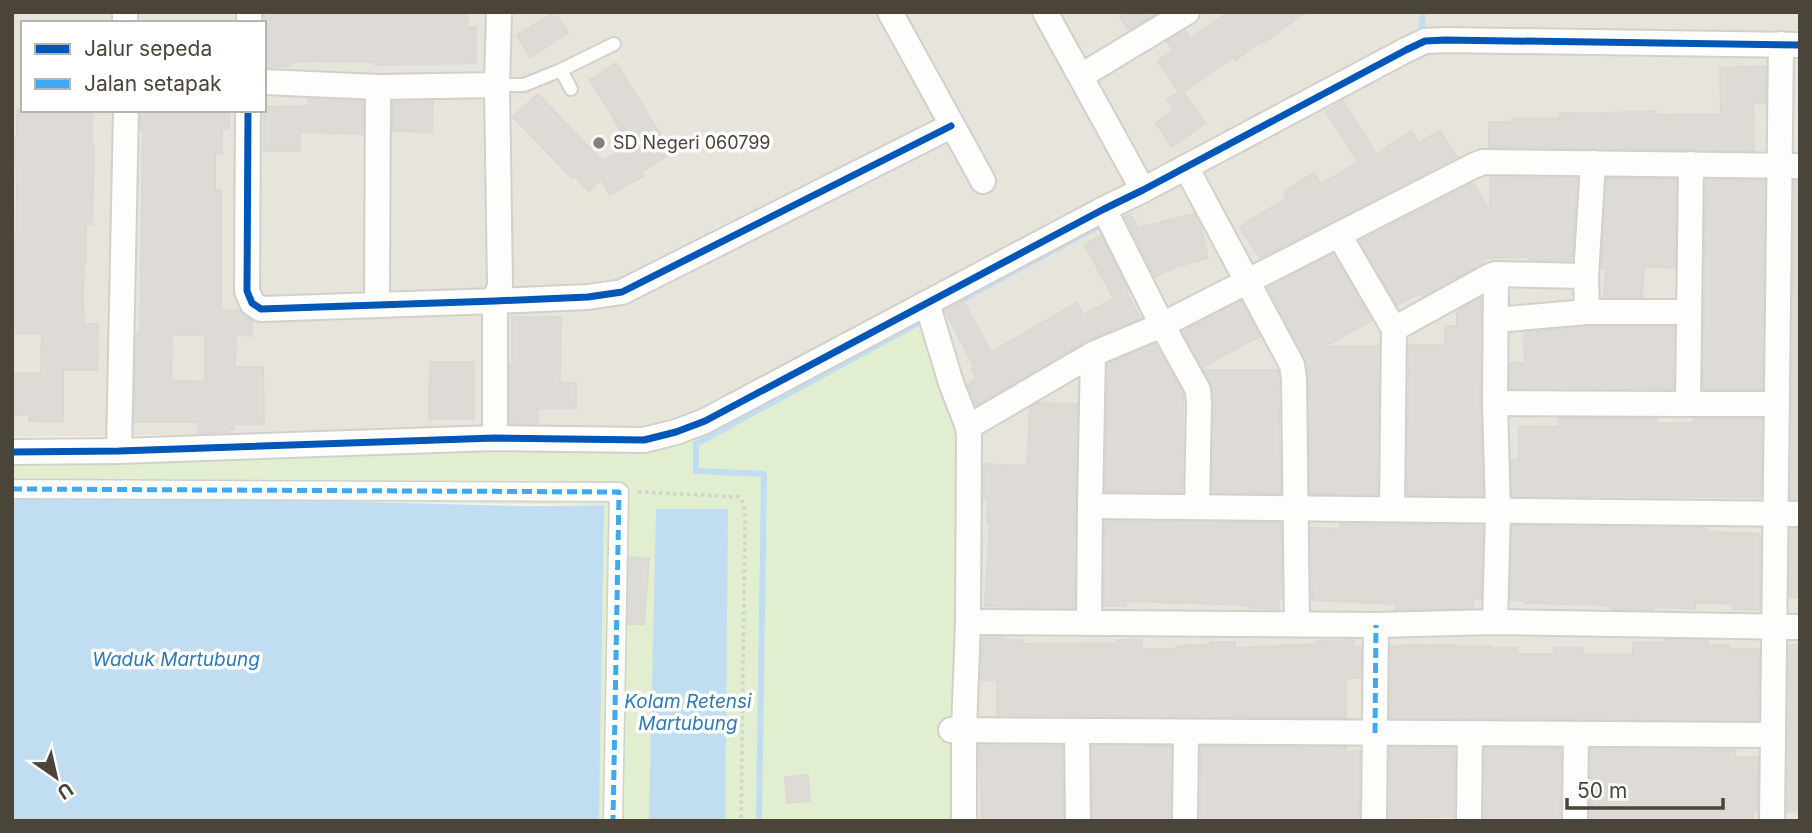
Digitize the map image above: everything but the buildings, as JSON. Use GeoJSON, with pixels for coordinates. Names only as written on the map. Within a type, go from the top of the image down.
{"type":"FeatureCollection","features":[{"type":"Feature","properties":{"kind":"street"},"geometry":{"type":"LineString","coordinates":[[495,438],[495,301],[500,285],[497,85],[499,12]]}},
{"type":"Feature","properties":{"kind":"street"},"geometry":{"type":"LineString","coordinates":[[890,12],[983,181]]}},
{"type":"Feature","properties":{"kind":"street"},"geometry":{"type":"LineString","coordinates":[[1045,12],[1143,190]]}},
{"type":"Feature","properties":{"kind":"street"},"geometry":{"type":"LineString","coordinates":[[1081,76],[1187,12]]}},
{"type":"Feature","properties":{"kind":"street"},"geometry":{"type":"LineString","coordinates":[[12,452],[120,451],[495,438],[643,440],[705,421],[930,312],[1108,217],[1143,190],[1190,173],[1418,44],[1445,40],[1790,45],[1790,165],[1777,404],[1788,514],[1774,627],[1772,821]]}},
{"type":"Feature","properties":{"kind":"street"},"geometry":{"type":"LineString","coordinates":[[266,82],[378,87],[497,85]]}},
{"type":"Feature","properties":{"kind":"street"},"geometry":{"type":"LineString","coordinates":[[377,305],[378,87]]}},
{"type":"Feature","properties":{"kind":"street"},"geometry":{"type":"LineString","coordinates":[[120,451],[126,112]]}},
{"type":"Feature","properties":{"kind":"street"},"geometry":{"type":"LineString","coordinates":[[248,112],[247,291],[252,303],[261,309],[588,297],[622,292],[951,126]]}},
{"type":"Feature","properties":{"kind":"street"},"geometry":{"type":"LineString","coordinates":[[968,427],[1093,354],[1162,325],[1483,162],[1790,165]]}},
{"type":"Feature","properties":{"kind":"street"},"geometry":{"type":"LineString","coordinates":[[1587,312],[1586,276],[1592,163]]}},
{"type":"Feature","properties":{"kind":"street"},"geometry":{"type":"LineString","coordinates":[[1688,404],[1691,164]]}},
{"type":"Feature","properties":{"kind":"street"},"geometry":{"type":"LineString","coordinates":[[1190,173],[1292,365],[1297,624]]}},
{"type":"Feature","properties":{"kind":"street"},"geometry":{"type":"LineString","coordinates":[[1108,217],[1198,390],[1197,507]]}},
{"type":"Feature","properties":{"kind":"street"},"geometry":{"type":"LineString","coordinates":[[1339,235],[1394,329],[1392,509]]}},
{"type":"Feature","properties":{"kind":"street"},"geometry":{"type":"LineString","coordinates":[[1394,329],[1496,274],[1586,276]]}},
{"type":"Feature","properties":{"kind":"street"},"geometry":{"type":"LineString","coordinates":[[1495,622],[1498,510],[1496,274]]}},
{"type":"Feature","properties":{"kind":"street"},"geometry":{"type":"LineString","coordinates":[[930,312],[951,383],[968,427],[968,622],[959,730],[964,821]]}},
{"type":"Feature","properties":{"kind":"street"},"geometry":{"type":"LineString","coordinates":[[1496,320],[1587,312],[1689,312]]}},
{"type":"Feature","properties":{"kind":"street"},"geometry":{"type":"LineString","coordinates":[[1089,623],[1093,354]]}},
{"type":"Feature","properties":{"kind":"street"},"geometry":{"type":"LineString","coordinates":[[1496,403],[1777,404]]}},
{"type":"Feature","properties":{"kind":"street"},"geometry":{"type":"LineString","coordinates":[[12,489],[619,492],[613,821]]}},
{"type":"Feature","properties":{"kind":"street"},"geometry":{"type":"LineString","coordinates":[[1090,506],[1788,514]]}},
{"type":"Feature","properties":{"kind":"street"},"geometry":{"type":"LineString","coordinates":[[968,622],[1376,625],[1495,622],[1800,627]]}},
{"type":"Feature","properties":{"kind":"street"},"geometry":{"type":"LineString","coordinates":[[1374,821],[1376,625]]}},
{"type":"Feature","properties":{"kind":"street"},"geometry":{"type":"LineString","coordinates":[[959,730],[1773,735]]}},
{"type":"Feature","properties":{"kind":"street"},"geometry":{"type":"LineString","coordinates":[[1077,731],[1078,821]]}},
{"type":"Feature","properties":{"kind":"street"},"geometry":{"type":"LineString","coordinates":[[1185,821],[1186,732]]}},
{"type":"Feature","properties":{"kind":"street"},"geometry":{"type":"LineString","coordinates":[[1469,821],[1470,733]]}},
{"type":"Feature","properties":{"kind":"street"},"geometry":{"type":"LineString","coordinates":[[1575,821],[1576,734]]}},
{"type":"Feature","properties":{"kind":"lane"},"geometry":{"type":"LineString","coordinates":[[497,85],[524,85],[614,44]]}},
{"type":"Feature","properties":{"kind":"lane"},"geometry":{"type":"LineString","coordinates":[[561,70],[571,89]]}},
{"type":"Feature","properties":{"kind":"path"},"geometry":{"type":"LineString","coordinates":[[619,492],[739,497],[744,504],[741,821]]}},
{"type":"Feature","properties":{"kind":"shaded area"},"geometry":{"type":"Polygon","coordinates":[[[12,12],[1800,12],[1800,821],[972,821],[699,415],[650,429],[12,437],[12,12]]]}},
{"type":"Feature","properties":{"kind":"shaded area","name":"SD Negeri 060799"},"geometry":{"type":"Polygon","coordinates":[[[617,50],[682,159],[592,214],[572,184],[508,128],[511,101],[617,50]]]}},
{"type":"Feature","properties":{"kind":"green space"},"geometry":{"type":"Polygon","coordinates":[[[936,307],[974,420],[965,821],[599,821],[604,505],[12,497],[12,449],[679,442],[936,307]]]}},
{"type":"Feature","properties":{"kind":"water","name":"Waduk Martubung"},"geometry":{"type":"Polygon","coordinates":[[[12,493],[502,506],[604,505],[599,821],[12,821],[12,493]]]}},
{"type":"Feature","properties":{"kind":"water","name":"Kolam Retensi Martubung"},"geometry":{"type":"Polygon","coordinates":[[[656,509],[728,509],[725,821],[649,821],[656,509]]]}},
{"type":"Feature","properties":{"kind":"waterway"},"geometry":{"type":"LineString","coordinates":[[1421,35],[1423,12]]}},
{"type":"Feature","properties":{"kind":"waterway"},"geometry":{"type":"LineString","coordinates":[[937,313],[1106,222]]}},
{"type":"Feature","properties":{"kind":"waterway"},"geometry":{"type":"LineString","coordinates":[[759,821],[764,474],[696,471],[696,444],[927,318]]}},
{"type":"Feature","properties":{"kind":"marked path"},"geometry":{"type":"LineString","coordinates":[[12,489],[619,492],[613,821]]}},
{"type":"Feature","properties":{"kind":"marked path"},"geometry":{"type":"LineString","coordinates":[[1375,733],[1376,625]]}},
{"type":"Feature","properties":{"kind":"cycle path"},"geometry":{"type":"LineString","coordinates":[[12,452],[119,451],[495,438],[644,440],[705,421],[1425,41],[1800,45]]}},
{"type":"Feature","properties":{"kind":"cycle path"},"geometry":{"type":"LineString","coordinates":[[248,112],[247,291],[252,303],[261,309],[588,297],[622,292],[951,126]]}},
{"type":"Feature","properties":{"kind":"place","name":"SD Negeri 060799"},"geometry":{"type":"Point","coordinates":[599,143]}}]}
